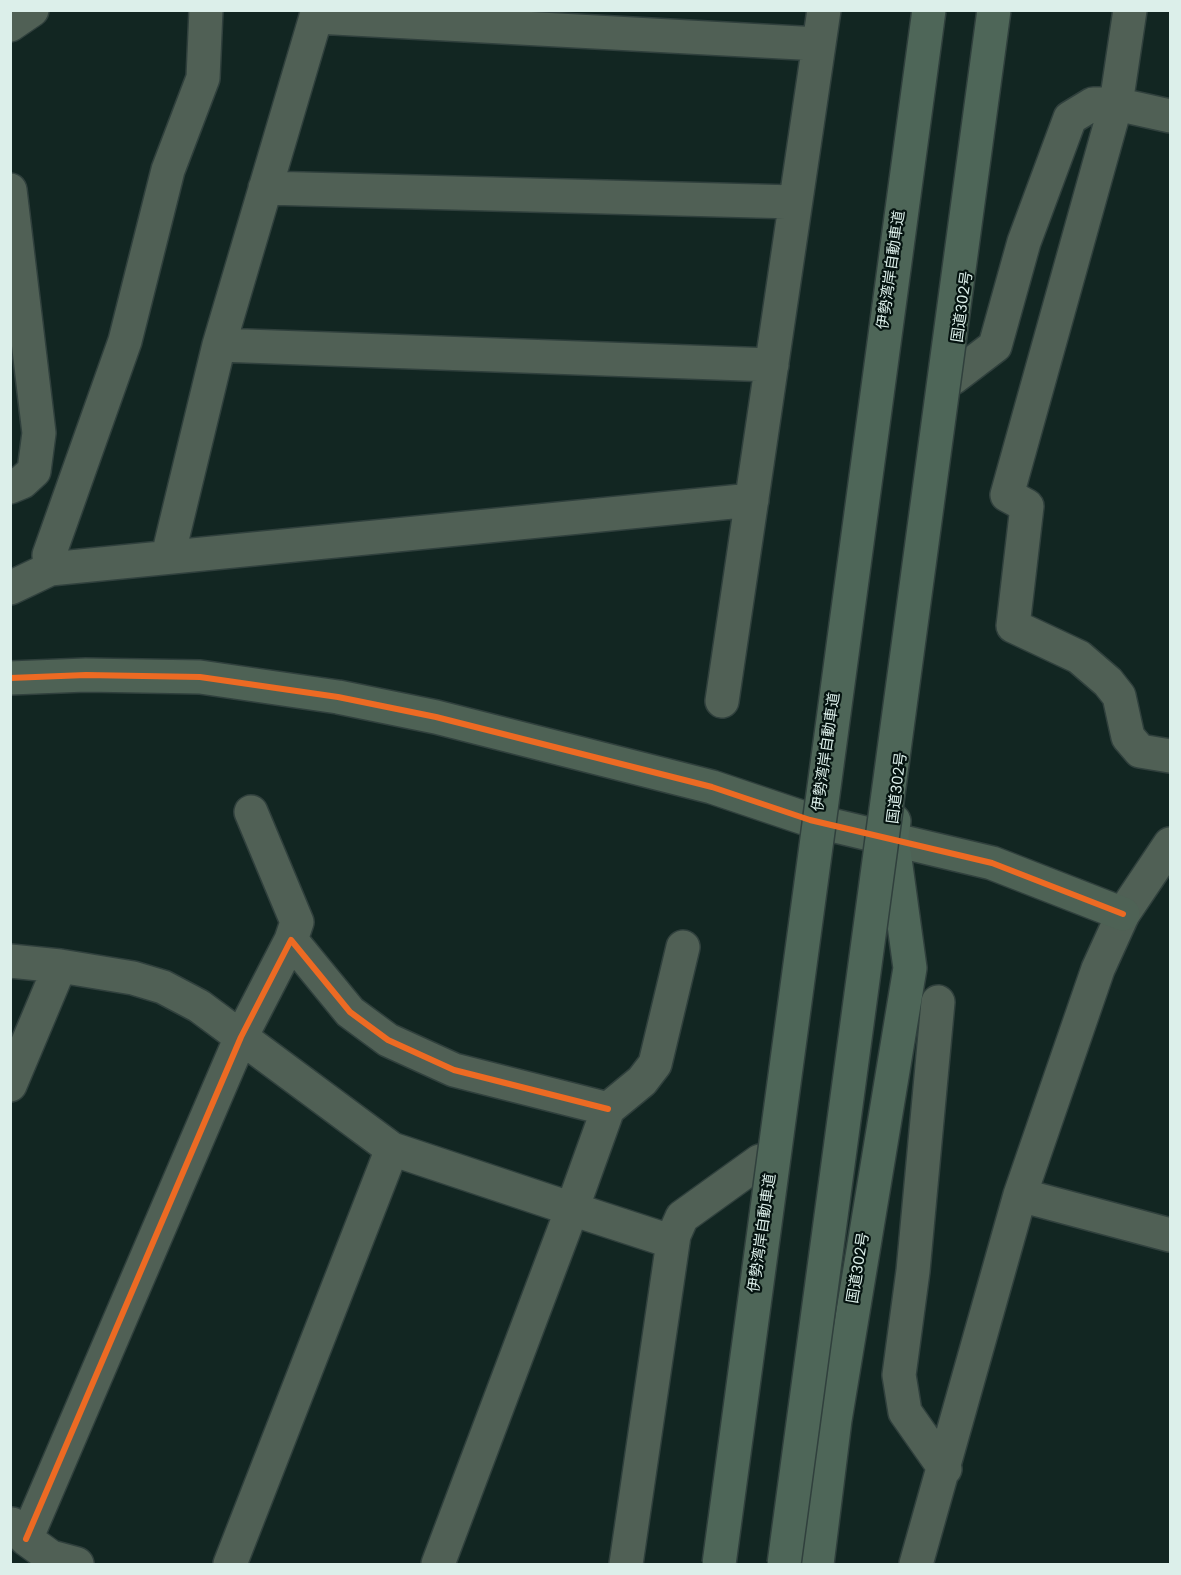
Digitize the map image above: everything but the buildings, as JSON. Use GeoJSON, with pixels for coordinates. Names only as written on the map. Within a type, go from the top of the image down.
{"type":"FeatureCollection","features":[{"type":"Feature","properties":{"kind":"highway"},"geometry":{"type":"LineString","coordinates":[[713,1559],[760,1161],[810,820],[922,10]]}},
{"type":"Feature","properties":{"kind":"highway","name":"伊勢湾岸自動車道"},"geometry":{"type":"LineString","coordinates":[[713,1559],[929,10]]}},
{"type":"Feature","properties":{"kind":"highway"},"geometry":{"type":"LineString","coordinates":[[784,1564],[994,10]]}},
{"type":"Feature","properties":{"kind":"highway","name":"国道302号"},"geometry":{"type":"LineString","coordinates":[[817,1564],[835,1420],[910,968],[892,837],[916,633],[1005,10]]}},
{"type":"Feature","properties":{"kind":"highway"},"geometry":{"type":"LineString","coordinates":[[806,1564],[808,1396]]}},
{"type":"Feature","properties":{"kind":"street"},"geometry":{"type":"LineString","coordinates":[[10,25],[32,10]]}},
{"type":"Feature","properties":{"kind":"street"},"geometry":{"type":"LineString","coordinates":[[50,569],[48,555],[125,341],[168,170],[203,78],[206,10]]}},
{"type":"Feature","properties":{"kind":"street"},"geometry":{"type":"LineString","coordinates":[[722,701],[824,10]]}},
{"type":"Feature","properties":{"kind":"street"},"geometry":{"type":"LineString","coordinates":[[1130,10],[1116,104],[1007,495],[1027,506],[1013,626],[1079,657],[1108,682],[1119,696],[1128,736],[1140,751],[1170,756]]}},
{"type":"Feature","properties":{"kind":"street"},"geometry":{"type":"LineString","coordinates":[[168,556],[219,345],[317,14],[819,44]]}},
{"type":"Feature","properties":{"kind":"street"},"geometry":{"type":"LineString","coordinates":[[953,378],[995,346],[1023,242],[1070,118],[1093,104],[1116,104],[1170,116]]}},
{"type":"Feature","properties":{"kind":"street"},"geometry":{"type":"LineString","coordinates":[[265,188],[795,202]]}},
{"type":"Feature","properties":{"kind":"street"},"geometry":{"type":"LineString","coordinates":[[10,190],[39,433],[34,471],[22,482],[10,487]]}},
{"type":"Feature","properties":{"kind":"street"},"geometry":{"type":"LineString","coordinates":[[219,345],[772,365]]}},
{"type":"Feature","properties":{"kind":"street"},"geometry":{"type":"LineString","coordinates":[[10,588],[50,569],[752,500]]}},
{"type":"Feature","properties":{"kind":"street"},"geometry":{"type":"LineString","coordinates":[[10,678],[86,675],[200,677],[338,696],[436,717],[712,787],[810,820],[892,837],[992,863],[1123,914]]}},
{"type":"Feature","properties":{"kind":"street"},"geometry":{"type":"LineString","coordinates":[[77,1564],[51,1557],[18,1531],[241,1037],[291,940],[297,922],[251,812]]}},
{"type":"Feature","properties":{"kind":"street"},"geometry":{"type":"LineString","coordinates":[[916,1564],[945,1469],[1020,1195],[1098,969],[1123,914],[1170,844]]}},
{"type":"Feature","properties":{"kind":"street"},"geometry":{"type":"LineString","coordinates":[[291,940],[350,1012],[388,1040],[454,1070],[608,1109]]}},
{"type":"Feature","properties":{"kind":"street"},"geometry":{"type":"LineString","coordinates":[[438,1564],[608,1109],[642,1081],[655,1064],[683,947]]}},
{"type":"Feature","properties":{"kind":"street"},"geometry":{"type":"LineString","coordinates":[[10,961],[60,966],[133,978],[163,987],[199,1006],[392,1149],[673,1242]]}},
{"type":"Feature","properties":{"kind":"street"},"geometry":{"type":"LineString","coordinates":[[10,1085],[60,966]]}},
{"type":"Feature","properties":{"kind":"street"},"geometry":{"type":"LineString","coordinates":[[938,1002],[913,1271],[899,1375],[905,1413],[945,1469]]}},
{"type":"Feature","properties":{"kind":"street"},"geometry":{"type":"LineString","coordinates":[[230,1564],[392,1149]]}},
{"type":"Feature","properties":{"kind":"street"},"geometry":{"type":"LineString","coordinates":[[626,1564],[673,1242],[682,1217],[760,1161]]}},
{"type":"Feature","properties":{"kind":"street"},"geometry":{"type":"LineString","coordinates":[[1020,1195],[1170,1235]]}},
{"type":"Feature","properties":{"kind":"cycle path"},"geometry":{"type":"LineString","coordinates":[[10,678],[86,675],[200,677],[338,697],[436,717],[712,787],[810,820],[992,863],[1123,914]]}},
{"type":"Feature","properties":{"kind":"cycle path"},"geometry":{"type":"LineString","coordinates":[[26,1539],[241,1037],[291,940],[350,1012],[388,1040],[454,1070],[608,1109]]}}]}
